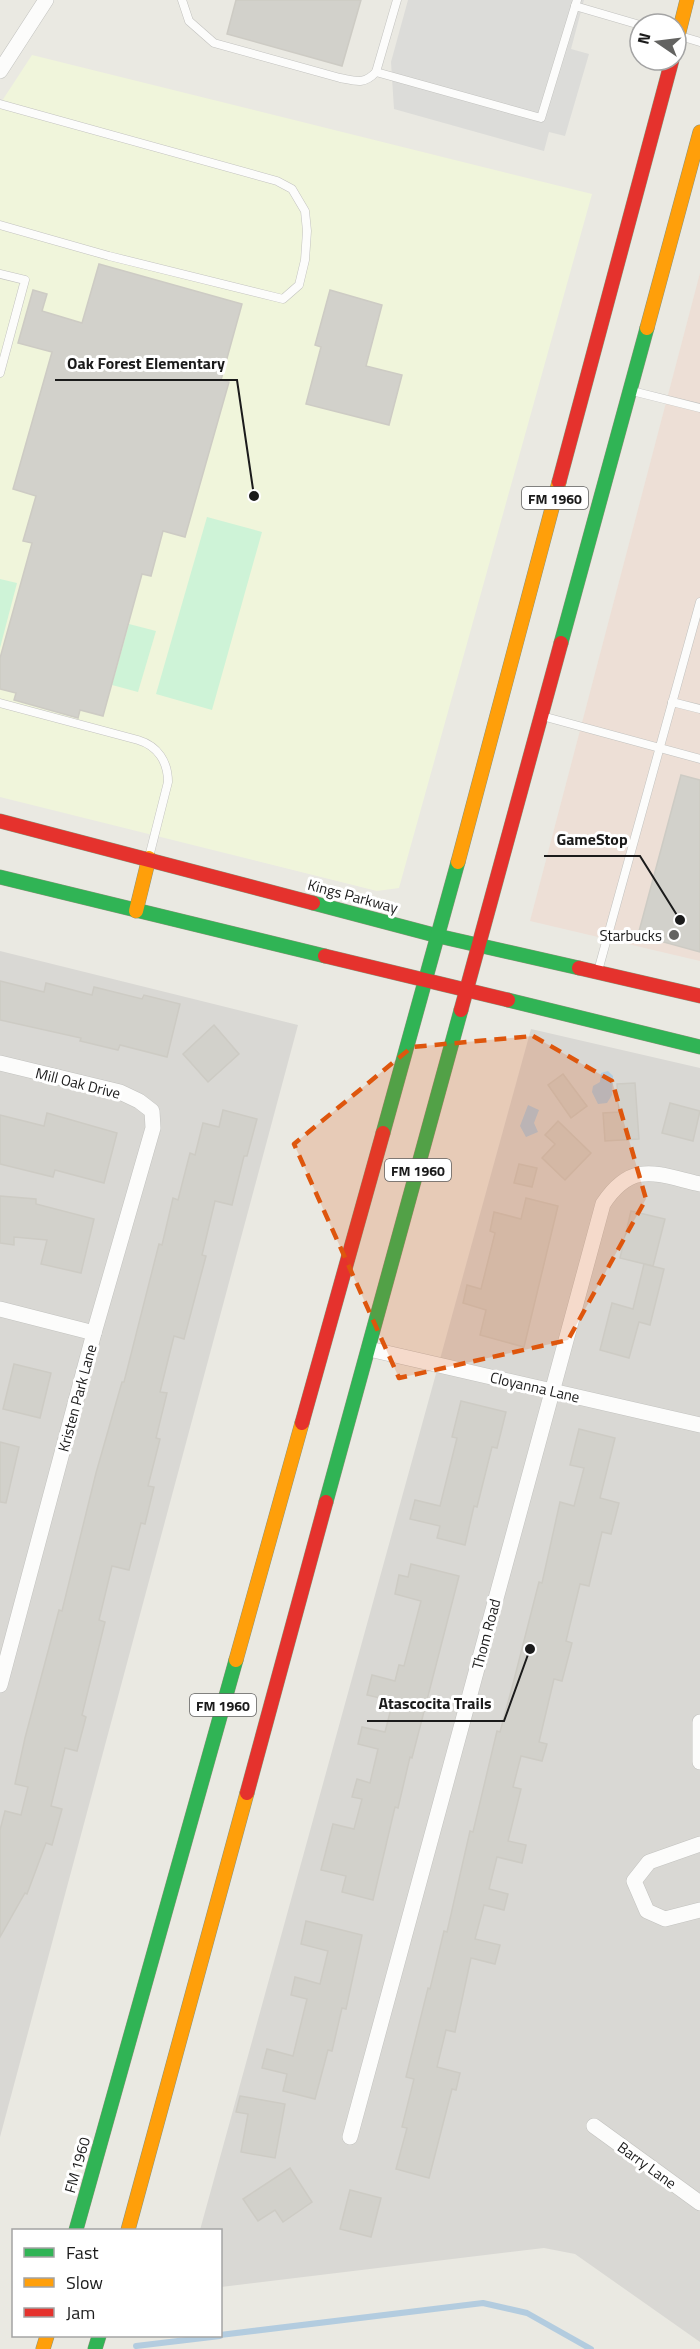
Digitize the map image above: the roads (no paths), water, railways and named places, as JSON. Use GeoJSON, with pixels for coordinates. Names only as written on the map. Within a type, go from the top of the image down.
{"type":"FeatureCollection","features":[{"type":"Feature","properties":{"kind":"main road","name":"FM 1960"},"geometry":{"type":"LineString","coordinates":[[76,2229],[426,981],[669,72]]}},
{"type":"Feature","properties":{"kind":"main road","name":"FM 1960"},"geometry":{"type":"LineString","coordinates":[[128,2229],[478,945],[689,186],[700,132]]}},
{"type":"Feature","properties":{"kind":"main road","name":"Kings Parkway"},"geometry":{"type":"LineString","coordinates":[[0,821],[149,858],[438,936],[700,996]]}},
{"type":"Feature","properties":{"kind":"main road"},"geometry":{"type":"LineString","coordinates":[[136,911],[149,858]]}},
{"type":"Feature","properties":{"kind":"main road"},"geometry":{"type":"LineString","coordinates":[[0,877],[700,1047]]}},
{"type":"Feature","properties":{"kind":"street"},"geometry":{"type":"LineString","coordinates":[[0,71],[46,0]]}},
{"type":"Feature","properties":{"kind":"street","name":"Mill Oak Drive"},"geometry":{"type":"LineString","coordinates":[[0,1063],[120,1092],[140,1101],[152,1111]]}},
{"type":"Feature","properties":{"kind":"street","name":"Kristen Park Lane"},"geometry":{"type":"LineString","coordinates":[[0,1685],[94,1333],[148,1151],[153,1128],[152,1111]]}},
{"type":"Feature","properties":{"kind":"street","name":"Thom Road"},"geometry":{"type":"LineString","coordinates":[[350,2137],[603,1204],[611,1191],[630,1176],[646,1172],[700,1184]]}},
{"type":"Feature","properties":{"kind":"street"},"geometry":{"type":"LineString","coordinates":[[0,1309],[94,1333]]}},
{"type":"Feature","properties":{"kind":"street","name":"Cloyanna Lane"},"geometry":{"type":"LineString","coordinates":[[369,1349],[700,1425]]}},
{"type":"Feature","properties":{"kind":"street"},"geometry":{"type":"LineString","coordinates":[[700,1722],[700,1762]]}},
{"type":"Feature","properties":{"kind":"street"},"geometry":{"type":"LineString","coordinates":[[700,1844],[649,1862],[634,1881],[647,1911],[665,1918],[700,1910]]}},
{"type":"Feature","properties":{"kind":"street","name":"Barry Lane"},"geometry":{"type":"LineString","coordinates":[[594,2126],[700,2203]]}},
{"type":"Feature","properties":{"kind":"lane"},"geometry":{"type":"LineString","coordinates":[[182,0],[189,21],[214,43],[358,81],[369,79],[376,72],[396,0]]}},
{"type":"Feature","properties":{"kind":"lane"},"geometry":{"type":"LineString","coordinates":[[376,72],[541,118],[576,3],[628,21]]}},
{"type":"Feature","properties":{"kind":"lane"},"geometry":{"type":"LineString","coordinates":[[0,104],[277,181],[292,189],[305,211],[305,260],[299,285],[283,299],[110,256],[0,225]]}},
{"type":"Feature","properties":{"kind":"lane"},"geometry":{"type":"LineString","coordinates":[[0,274],[25,280],[0,373]]}},
{"type":"Feature","properties":{"kind":"lane"},"geometry":{"type":"LineString","coordinates":[[631,391],[700,408]]}},
{"type":"Feature","properties":{"kind":"lane"},"geometry":{"type":"LineString","coordinates":[[597,973],[700,602]]}},
{"type":"Feature","properties":{"kind":"lane"},"geometry":{"type":"LineString","coordinates":[[672,702],[700,709]]}},
{"type":"Feature","properties":{"kind":"lane"},"geometry":{"type":"LineString","coordinates":[[0,703],[138,740],[147,743],[156,751],[164,760],[168,771],[168,783],[149,858]]}},
{"type":"Feature","properties":{"kind":"lane"},"geometry":{"type":"LineString","coordinates":[[541,716],[700,759]]}},
{"type":"Feature","properties":{"kind":"water"},"geometry":{"type":"Polygon","coordinates":[[[608,1071],[613,1076],[612,1095],[607,1103],[598,1104],[592,1092],[593,1086],[600,1082],[601,1073],[608,1071]]]}},
{"type":"Feature","properties":{"kind":"water"},"geometry":{"type":"Polygon","coordinates":[[[528,1105],[539,1110],[534,1123],[538,1132],[526,1137],[520,1126],[528,1105]]]}},
{"type":"Feature","properties":{"kind":"waterway"},"geometry":{"type":"LineString","coordinates":[[222,2335],[483,2303],[527,2313],[591,2349]]}},
{"type":"Feature","properties":{"kind":"waterway"},"geometry":{"type":"LineString","coordinates":[[136,2346],[212,2337]]}},
{"type":"Feature","properties":{"kind":"place","name":"Oak Forest Elementary"},"geometry":{"type":"Point","coordinates":[254,496]}},
{"type":"Feature","properties":{"kind":"place","name":"GameStop"},"geometry":{"type":"Point","coordinates":[680,920]}},
{"type":"Feature","properties":{"kind":"place","name":"Starbucks"},"geometry":{"type":"Point","coordinates":[674,935]}},
{"type":"Feature","properties":{"kind":"place","name":"Atascocita Trails"},"geometry":{"type":"Point","coordinates":[530,1649]}}]}
